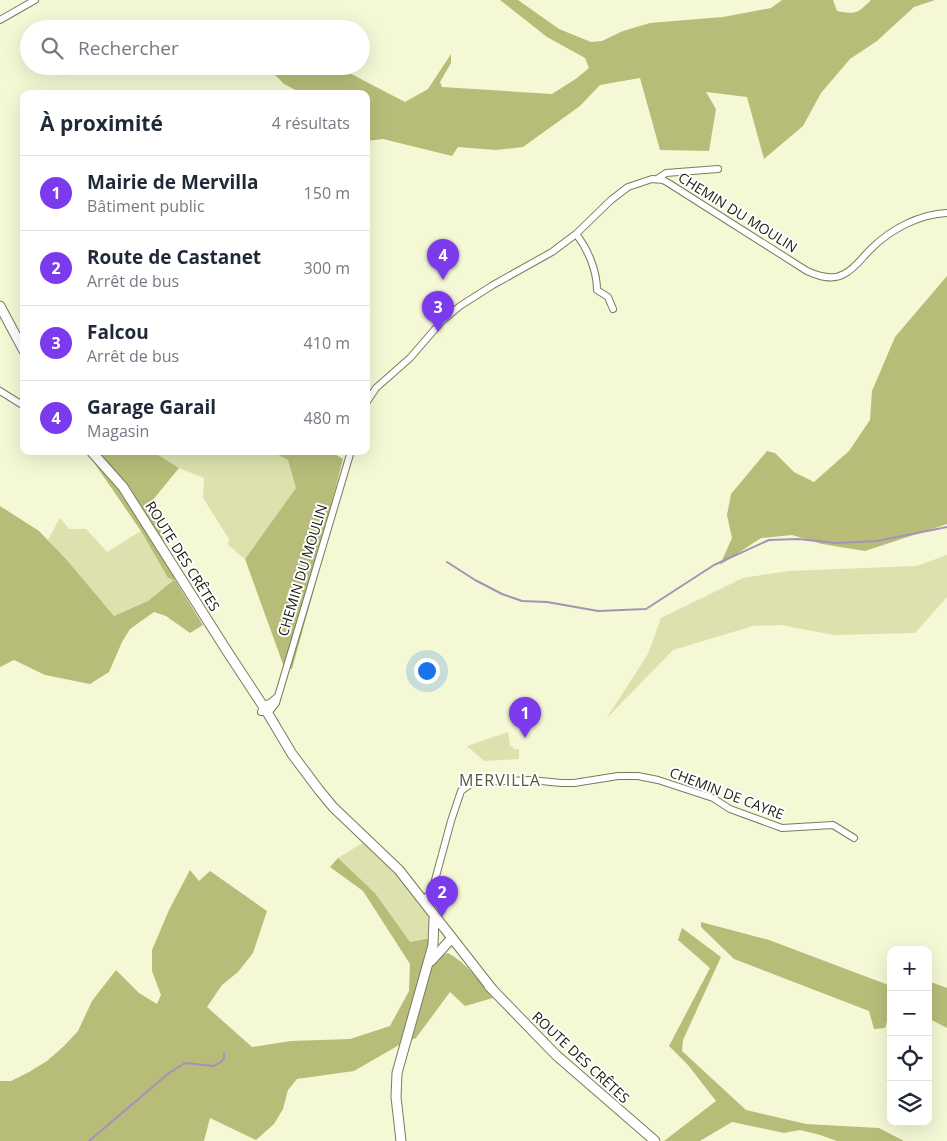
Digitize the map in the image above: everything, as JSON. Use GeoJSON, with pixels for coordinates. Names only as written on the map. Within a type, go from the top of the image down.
{"type":"FeatureCollection","features":[{"type":"Feature","properties":{"kind":"street"},"geometry":{"type":"LineString","coordinates":[[0,20],[35,0]]}},
{"type":"Feature","properties":{"kind":"street"},"geometry":{"type":"LineString","coordinates":[[657,179],[666,172],[718,169]]}},
{"type":"Feature","properties":{"kind":"street","name":"CHEMIN DU MOULIN"},"geometry":{"type":"LineString","coordinates":[[370,398],[376,388],[410,358],[442,321],[460,306],[500,280],[552,252],[576,234],[621,192],[645,180],[657,179],[670,184],[807,271],[828,277],[844,274],[879,242],[897,230],[920,218],[947,213]]}},
{"type":"Feature","properties":{"kind":"street"},"geometry":{"type":"LineString","coordinates":[[576,234],[581,240],[597,276],[597,290],[608,297],[613,309]]}},
{"type":"Feature","properties":{"kind":"street"},"geometry":{"type":"LineString","coordinates":[[0,306],[20,344]]}},
{"type":"Feature","properties":{"kind":"street"},"geometry":{"type":"LineString","coordinates":[[0,391],[20,404]]}},
{"type":"Feature","properties":{"kind":"street","name":"ROUTE DES CRÊTES"},"geometry":{"type":"LineString","coordinates":[[95,455],[123,487],[280,735],[319,790],[333,807],[399,870],[424,900],[456,952],[492,990],[556,1055],[655,1141]]}},
{"type":"Feature","properties":{"kind":"street","name":"CHEMIN DU MOULIN"},"geometry":{"type":"LineString","coordinates":[[264,710],[273,708],[276,703],[350,455]]}},
{"type":"Feature","properties":{"kind":"street","name":"CHEMIN DE CAYRE"},"geometry":{"type":"LineString","coordinates":[[424,900],[432,891],[461,791],[468,784],[481,782],[531,780],[574,783],[618,776],[638,776],[658,780],[713,798],[730,809],[774,826],[788,829],[822,824],[833,825],[854,838]]}},
{"type":"Feature","properties":{"kind":"street","name":"ROUTE DES CRÊTES"},"geometry":{"type":"LineString","coordinates":[[424,900],[434,919],[449,940],[492,990]]}},
{"type":"Feature","properties":{"kind":"street"},"geometry":{"type":"LineString","coordinates":[[434,919],[436,948]]}},
{"type":"Feature","properties":{"kind":"street"},"geometry":{"type":"LineString","coordinates":[[401,1141],[396,1097],[397,1073],[427,965],[436,948],[449,940]]}},
{"type":"Feature","properties":{"kind":"street"},"geometry":{"type":"LineString","coordinates":[[436,948],[456,952]]}},
{"type":"Feature","properties":{"kind":"green space"},"geometry":{"type":"Polygon","coordinates":[[[500,0],[518,0],[559,29],[591,42],[602,41],[623,31],[650,23],[723,17],[771,8],[782,0],[833,0],[837,11],[853,13],[860,10],[871,0],[935,0],[914,7],[877,41],[850,59],[821,93],[803,126],[764,159],[747,97],[706,92],[716,109],[709,151],[660,150],[640,78],[600,85],[580,106],[523,147],[496,150],[458,147],[452,156],[383,139],[370,141],[370,90],[295,90],[284,84],[275,75],[353,75],[405,102],[428,89],[451,54],[451,63],[440,82],[442,87],[552,94],[589,68],[585,58],[547,37],[500,0]]]}},
{"type":"Feature","properties":{"kind":"green space"},"geometry":{"type":"Polygon","coordinates":[[[947,276],[947,524],[865,551],[822,544],[792,535],[761,538],[720,565],[732,538],[727,515],[731,494],[767,451],[775,453],[794,472],[814,482],[849,451],[870,420],[872,391],[895,337],[947,276]]]}},
{"type":"Feature","properties":{"kind":"green space"},"geometry":{"type":"Polygon","coordinates":[[[89,455],[158,455],[179,468],[152,501],[175,580],[203,625],[190,633],[166,616],[154,612],[130,629],[109,672],[90,684],[45,675],[14,660],[0,667],[0,506],[39,531],[66,559],[114,616],[148,601],[174,580],[168,578],[141,531],[89,455]]]}},
{"type":"Feature","properties":{"kind":"green space"},"geometry":{"type":"Polygon","coordinates":[[[158,455],[278,455],[288,460],[297,488],[245,559],[228,545],[229,539],[203,498],[204,478],[179,468],[158,455]]]}},
{"type":"Feature","properties":{"kind":"green space"},"geometry":{"type":"Polygon","coordinates":[[[278,455],[336,455],[343,459],[325,529],[329,535],[292,669],[284,667],[245,559],[296,488],[288,460],[278,455]]]}},
{"type":"Feature","properties":{"kind":"green space"},"geometry":{"type":"Polygon","coordinates":[[[60,518],[69,529],[86,529],[107,552],[141,531],[168,578],[175,580],[148,601],[114,616],[48,540],[60,518]]]}},
{"type":"Feature","properties":{"kind":"green space"},"geometry":{"type":"Polygon","coordinates":[[[947,555],[947,597],[915,633],[834,635],[781,625],[753,626],[673,650],[606,719],[648,654],[661,618],[743,578],[789,571],[917,566],[947,555]]]}},
{"type":"Feature","properties":{"kind":"green space"},"geometry":{"type":"Polygon","coordinates":[[[508,732],[510,746],[513,746],[513,749],[519,749],[519,759],[484,761],[467,746],[508,732]]]}},
{"type":"Feature","properties":{"kind":"green space"},"geometry":{"type":"Polygon","coordinates":[[[364,842],[404,880],[428,914],[431,920],[431,938],[410,942],[375,893],[338,858],[364,842]]]}},
{"type":"Feature","properties":{"kind":"green space"},"geometry":{"type":"Polygon","coordinates":[[[338,858],[375,893],[410,942],[431,938],[427,974],[440,956],[448,953],[467,967],[493,998],[465,1006],[450,992],[416,1038],[399,1045],[354,1071],[297,1079],[288,1090],[283,1109],[274,1124],[256,1140],[210,1118],[204,1141],[0,1141],[0,1081],[11,1081],[29,1072],[47,1061],[64,1046],[78,1031],[92,1001],[116,970],[139,993],[157,1004],[161,995],[152,971],[152,950],[169,910],[190,870],[199,881],[210,871],[267,911],[253,953],[238,972],[222,985],[207,1007],[252,1047],[291,1041],[350,1039],[390,1026],[409,991],[410,964],[363,891],[330,867],[338,858]]]}},
{"type":"Feature","properties":{"kind":"green space"},"geometry":{"type":"Polygon","coordinates":[[[701,922],[769,940],[887,984],[887,1021],[885,1028],[874,1029],[869,1011],[734,959],[701,927],[701,922]]]}},
{"type":"Feature","properties":{"kind":"green space"},"geometry":{"type":"Polygon","coordinates":[[[682,928],[721,957],[683,1040],[682,1051],[746,1110],[806,1124],[879,1128],[904,1141],[837,1141],[800,1130],[784,1133],[732,1122],[700,1141],[664,1141],[716,1101],[688,1065],[669,1046],[710,968],[678,940],[682,928]]]}},
{"type":"Feature","properties":{"kind":"green space"},"geometry":{"type":"Polygon","coordinates":[[[932,982],[947,988],[947,1028],[932,1020],[932,982]]]}},
{"type":"Feature","properties":{"kind":"waterway"},"geometry":{"type":"LineString","coordinates":[[447,562],[475,580],[502,594],[522,601],[547,602],[598,611],[646,609],[714,565],[769,540],[798,539],[837,543],[877,541],[947,527]]}},
{"type":"Feature","properties":{"kind":"waterway"},"geometry":{"type":"LineString","coordinates":[[89,1141],[169,1073],[185,1063],[213,1066],[220,1063],[224,1058],[224,1053]]}},
{"type":"Feature","properties":{"kind":"place","name":"Garage Garail"},"geometry":{"type":"Point","coordinates":[443,280]}},
{"type":"Feature","properties":{"kind":"place","name":"Falcou"},"geometry":{"type":"Point","coordinates":[438,332]}},
{"type":"Feature","properties":{"kind":"place","name":"Mairie de Mervilla"},"geometry":{"type":"Point","coordinates":[525,738]}},
{"type":"Feature","properties":{"kind":"place","name":"Route de Castanet"},"geometry":{"type":"Point","coordinates":[442,917]}},
{"type":"Feature","properties":{"kind":"district","name":"MERVILLA"},"geometry":{"type":"Point","coordinates":[500,780]}}]}
